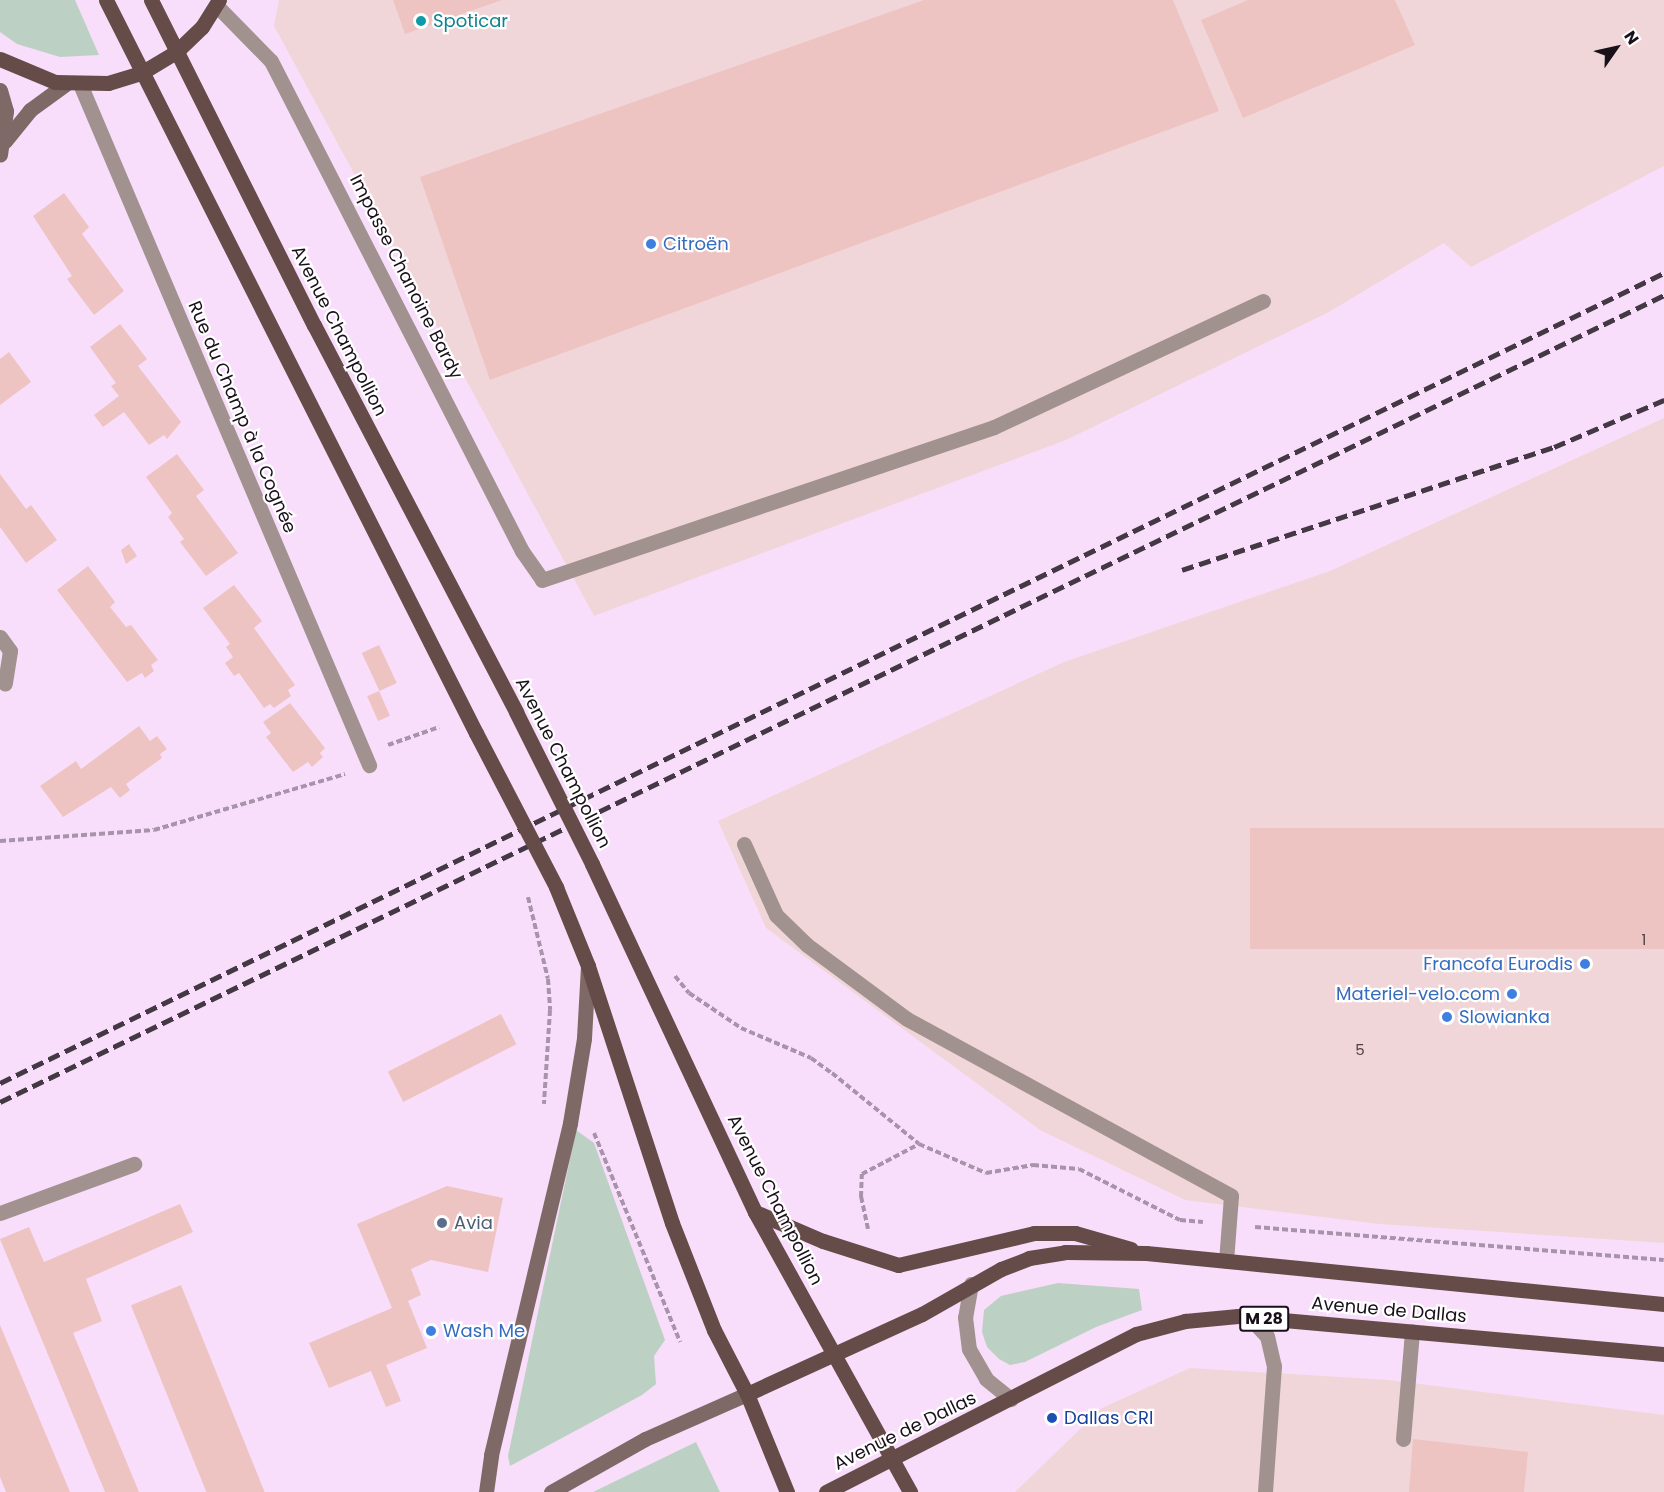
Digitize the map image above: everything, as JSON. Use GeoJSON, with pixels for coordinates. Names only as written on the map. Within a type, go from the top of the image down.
{"type":"FeatureCollection","features":[{"type":"Feature","properties":{"kind":"main road"},"geometry":{"type":"LineString","coordinates":[[106,0],[141,73],[556,887],[588,966],[672,1223],[714,1330],[747,1394],[787,1492]]}},
{"type":"Feature","properties":{"kind":"main road","name":"Avenue Champollion"},"geometry":{"type":"LineString","coordinates":[[151,0],[592,864],[755,1212],[893,1457],[910,1492]]}},
{"type":"Feature","properties":{"kind":"main road"},"geometry":{"type":"LineString","coordinates":[[0,59],[27,73],[73,84],[108,83],[141,73],[176,52],[218,3]]}},
{"type":"Feature","properties":{"kind":"main road"},"geometry":{"type":"LineString","coordinates":[[2,148],[30,110],[73,84]]}},
{"type":"Feature","properties":{"kind":"main road"},"geometry":{"type":"LineString","coordinates":[[0,90],[6,111],[2,148]]}},
{"type":"Feature","properties":{"kind":"main road"},"geometry":{"type":"LineString","coordinates":[[486,1492],[491,1455],[570,1123],[584,1038],[588,966]]}},
{"type":"Feature","properties":{"kind":"main road","name":"Avenue de Dallas"},"geometry":{"type":"LineString","coordinates":[[755,1212],[822,1241],[898,1265],[1034,1233],[1075,1233],[1146,1253]]}},
{"type":"Feature","properties":{"kind":"main road","name":"Avenue de Dallas"},"geometry":{"type":"LineString","coordinates":[[747,1394],[922,1314],[971,1284],[1038,1257],[1065,1252],[1146,1253],[1664,1304]]}},
{"type":"Feature","properties":{"kind":"main road","name":"Avenue de Dallas"},"geometry":{"type":"LineString","coordinates":[[826,1492],[1136,1334],[1185,1321],[1249,1317],[1664,1354]]}},
{"type":"Feature","properties":{"kind":"main road"},"geometry":{"type":"LineString","coordinates":[[551,1492],[645,1439],[747,1394]]}},
{"type":"Feature","properties":{"kind":"street","name":"Impasse Chanoine Bardy"},"geometry":{"type":"LineString","coordinates":[[218,3],[271,61],[522,551],[542,580],[994,427],[1263,301]]}},
{"type":"Feature","properties":{"kind":"street","name":"Rue du Champ à la Cognée"},"geometry":{"type":"LineString","coordinates":[[73,84],[367,759]]}},
{"type":"Feature","properties":{"kind":"street"},"geometry":{"type":"LineString","coordinates":[[0,636],[10,651],[5,684]]}},
{"type":"Feature","properties":{"kind":"street"},"geometry":{"type":"LineString","coordinates":[[744,844],[776,915],[807,945],[907,1019],[1231,1196],[1226,1261]]}},
{"type":"Feature","properties":{"kind":"street"},"geometry":{"type":"LineString","coordinates":[[0,1213],[134,1164]]}},
{"type":"Feature","properties":{"kind":"street"},"geometry":{"type":"LineString","coordinates":[[971,1284],[965,1317],[969,1349],[986,1380],[1011,1399]]}},
{"type":"Feature","properties":{"kind":"street"},"geometry":{"type":"LineString","coordinates":[[1249,1317],[1267,1336],[1275,1366],[1265,1492]]}},
{"type":"Feature","properties":{"kind":"street"},"geometry":{"type":"LineString","coordinates":[[1403,1439],[1412,1331]]}},
{"type":"Feature","properties":{"kind":"path"},"geometry":{"type":"LineString","coordinates":[[0,841],[154,830],[309,788],[439,727]]}},
{"type":"Feature","properties":{"kind":"path"},"geometry":{"type":"LineString","coordinates":[[673,973],[689,993],[718,1014],[825,1068],[919,1144]]}},
{"type":"Feature","properties":{"kind":"shaded area"},"geometry":{"type":"Polygon","coordinates":[[[279,0],[1664,0],[1664,166],[1471,267],[1444,243],[1329,312],[1066,440],[594,616],[274,26],[279,0]]]}},
{"type":"Feature","properties":{"kind":"shaded area"},"geometry":{"type":"Polygon","coordinates":[[[1664,418],[1664,1243],[1379,1224],[1185,1200],[1040,1130],[766,928],[718,821],[1064,662],[1330,571],[1664,418]]]}},
{"type":"Feature","properties":{"kind":"shaded area"},"geometry":{"type":"Polygon","coordinates":[[[1190,1368],[1389,1380],[1664,1415],[1664,1492],[1015,1492],[1102,1408],[1190,1368]]]}},
{"type":"Feature","properties":{"kind":"green space"},"geometry":{"type":"Polygon","coordinates":[[[0,0],[75,0],[99,55],[60,57],[17,44],[0,32],[0,0]]]}},
{"type":"Feature","properties":{"kind":"green space"},"geometry":{"type":"Polygon","coordinates":[[[576,1130],[594,1143],[665,1340],[654,1356],[656,1384],[642,1395],[510,1466],[508,1456],[576,1130]]]}},
{"type":"Feature","properties":{"kind":"green space"},"geometry":{"type":"Polygon","coordinates":[[[1058,1283],[1139,1289],[1142,1310],[1096,1327],[1025,1362],[1010,1365],[999,1359],[987,1347],[982,1332],[984,1310],[1001,1296],[1058,1283]]]}},
{"type":"Feature","properties":{"kind":"green space"},"geometry":{"type":"Polygon","coordinates":[[[696,1442],[720,1492],[593,1492],[696,1442]]]}},
{"type":"Feature","properties":{"kind":"building","name":"Spoticar"},"geometry":{"type":"Polygon","coordinates":[[[393,0],[502,0],[405,34],[393,0]]]}},
{"type":"Feature","properties":{"kind":"building","name":"Citroën"},"geometry":{"type":"Polygon","coordinates":[[[924,0],[1173,0],[1219,111],[490,380],[420,177],[924,0]]]}},
{"type":"Feature","properties":{"kind":"building"},"geometry":{"type":"Polygon","coordinates":[[[1248,0],[1395,0],[1415,45],[1243,118],[1201,20],[1248,0]]]}},
{"type":"Feature","properties":{"kind":"building"},"geometry":{"type":"Polygon","coordinates":[[[64,193],[89,227],[82,234],[124,291],[94,315],[67,279],[72,276],[33,216],[64,193]]]}},
{"type":"Feature","properties":{"kind":"building"},"geometry":{"type":"Polygon","coordinates":[[[120,324],[147,359],[138,366],[181,422],[167,439],[164,435],[149,445],[124,412],[103,427],[94,415],[119,396],[111,386],[116,383],[90,347],[120,324]]]}},
{"type":"Feature","properties":{"kind":"building"},"geometry":{"type":"Polygon","coordinates":[[[9,352],[31,382],[0,405],[0,359],[9,352]]]}},
{"type":"Feature","properties":{"kind":"building"},"geometry":{"type":"Polygon","coordinates":[[[177,454],[204,490],[196,496],[238,553],[206,576],[180,542],[184,539],[168,517],[172,513],[146,477],[177,454]]]}},
{"type":"Feature","properties":{"kind":"building"},"geometry":{"type":"Polygon","coordinates":[[[0,474],[26,509],[31,505],[57,540],[26,563],[0,527],[0,474]]]}},
{"type":"Feature","properties":{"kind":"building"},"geometry":{"type":"Polygon","coordinates":[[[129,544],[137,556],[126,564],[121,550],[129,544]]]}},
{"type":"Feature","properties":{"kind":"building"},"geometry":{"type":"Polygon","coordinates":[[[88,566],[115,602],[110,607],[126,627],[131,625],[158,660],[151,665],[154,671],[145,678],[142,673],[127,682],[57,590],[88,566]]]}},
{"type":"Feature","properties":{"kind":"building"},"geometry":{"type":"Polygon","coordinates":[[[234,585],[262,621],[254,628],[295,685],[288,690],[291,696],[274,708],[270,704],[264,708],[239,673],[234,676],[225,663],[233,657],[226,647],[230,644],[203,608],[234,585]]]}},
{"type":"Feature","properties":{"kind":"building"},"geometry":{"type":"Polygon","coordinates":[[[379,645],[397,683],[380,691],[362,653],[379,645]]]}},
{"type":"Feature","properties":{"kind":"building"},"geometry":{"type":"Polygon","coordinates":[[[379,691],[390,716],[378,721],[367,696],[379,691]]]}},
{"type":"Feature","properties":{"kind":"building"},"geometry":{"type":"Polygon","coordinates":[[[290,703],[325,748],[320,753],[323,757],[312,767],[308,762],[293,772],[266,737],[271,733],[263,722],[290,703]]]}},
{"type":"Feature","properties":{"kind":"building"},"geometry":{"type":"Polygon","coordinates":[[[139,726],[150,741],[157,736],[167,749],[160,754],[162,758],[126,784],[130,790],[120,798],[111,787],[63,817],[40,786],[76,761],[81,769],[139,726]]]}},
{"type":"Feature","properties":{"kind":"building"},"geometry":{"type":"Polygon","coordinates":[[[1250,828],[1664,828],[1664,949],[1250,949],[1250,828]]]}},
{"type":"Feature","properties":{"kind":"building"},"geometry":{"type":"Polygon","coordinates":[[[501,1014],[516,1044],[403,1102],[388,1072],[501,1014]]]}},
{"type":"Feature","properties":{"kind":"building"},"geometry":{"type":"Polygon","coordinates":[[[447,1186],[503,1198],[488,1272],[431,1260],[411,1269],[421,1295],[408,1301],[427,1348],[386,1365],[401,1401],[386,1407],[371,1371],[329,1388],[309,1343],[392,1308],[357,1224],[447,1186]]]}},
{"type":"Feature","properties":{"kind":"building"},"geometry":{"type":"Polygon","coordinates":[[[180,1204],[193,1232],[86,1279],[102,1321],[73,1333],[139,1492],[105,1492],[0,1239],[29,1227],[44,1262],[180,1204]]]}},
{"type":"Feature","properties":{"kind":"building"},"geometry":{"type":"Polygon","coordinates":[[[181,1285],[265,1492],[206,1492],[131,1305],[181,1285]]]}},
{"type":"Feature","properties":{"kind":"building"},"geometry":{"type":"Polygon","coordinates":[[[0,1325],[70,1492],[6,1492],[0,1477],[0,1325]]]}},
{"type":"Feature","properties":{"kind":"building"},"geometry":{"type":"Polygon","coordinates":[[[1413,1439],[1528,1452],[1524,1492],[1409,1492],[1413,1439]]]}},
{"type":"Feature","properties":{"kind":"railway"},"geometry":{"type":"LineString","coordinates":[[0,1083],[1664,273]]}},
{"type":"Feature","properties":{"kind":"railway"},"geometry":{"type":"LineString","coordinates":[[0,1102],[1664,295]]}},
{"type":"Feature","properties":{"kind":"railway"},"geometry":{"type":"LineString","coordinates":[[1182,570],[1554,447],[1664,400]]}},
{"type":"Feature","properties":{"kind":"place","name":"Spoticar"},"geometry":{"type":"Point","coordinates":[421,21]}},
{"type":"Feature","properties":{"kind":"place","name":"Citroën"},"geometry":{"type":"Point","coordinates":[651,244]}},
{"type":"Feature","properties":{"kind":"place","name":"Francofa Eurodis"},"geometry":{"type":"Point","coordinates":[1585,964]}},
{"type":"Feature","properties":{"kind":"place","name":"Materiel-velo.com"},"geometry":{"type":"Point","coordinates":[1512,994]}},
{"type":"Feature","properties":{"kind":"place","name":"Slowianka"},"geometry":{"type":"Point","coordinates":[1447,1017]}},
{"type":"Feature","properties":{"kind":"place","name":"Avia"},"geometry":{"type":"Point","coordinates":[442,1223]}},
{"type":"Feature","properties":{"kind":"place","name":"Wash Me"},"geometry":{"type":"Point","coordinates":[431,1331]}},
{"type":"Feature","properties":{"kind":"place","name":"Dallas CRI"},"geometry":{"type":"Point","coordinates":[1052,1418]}}]}
